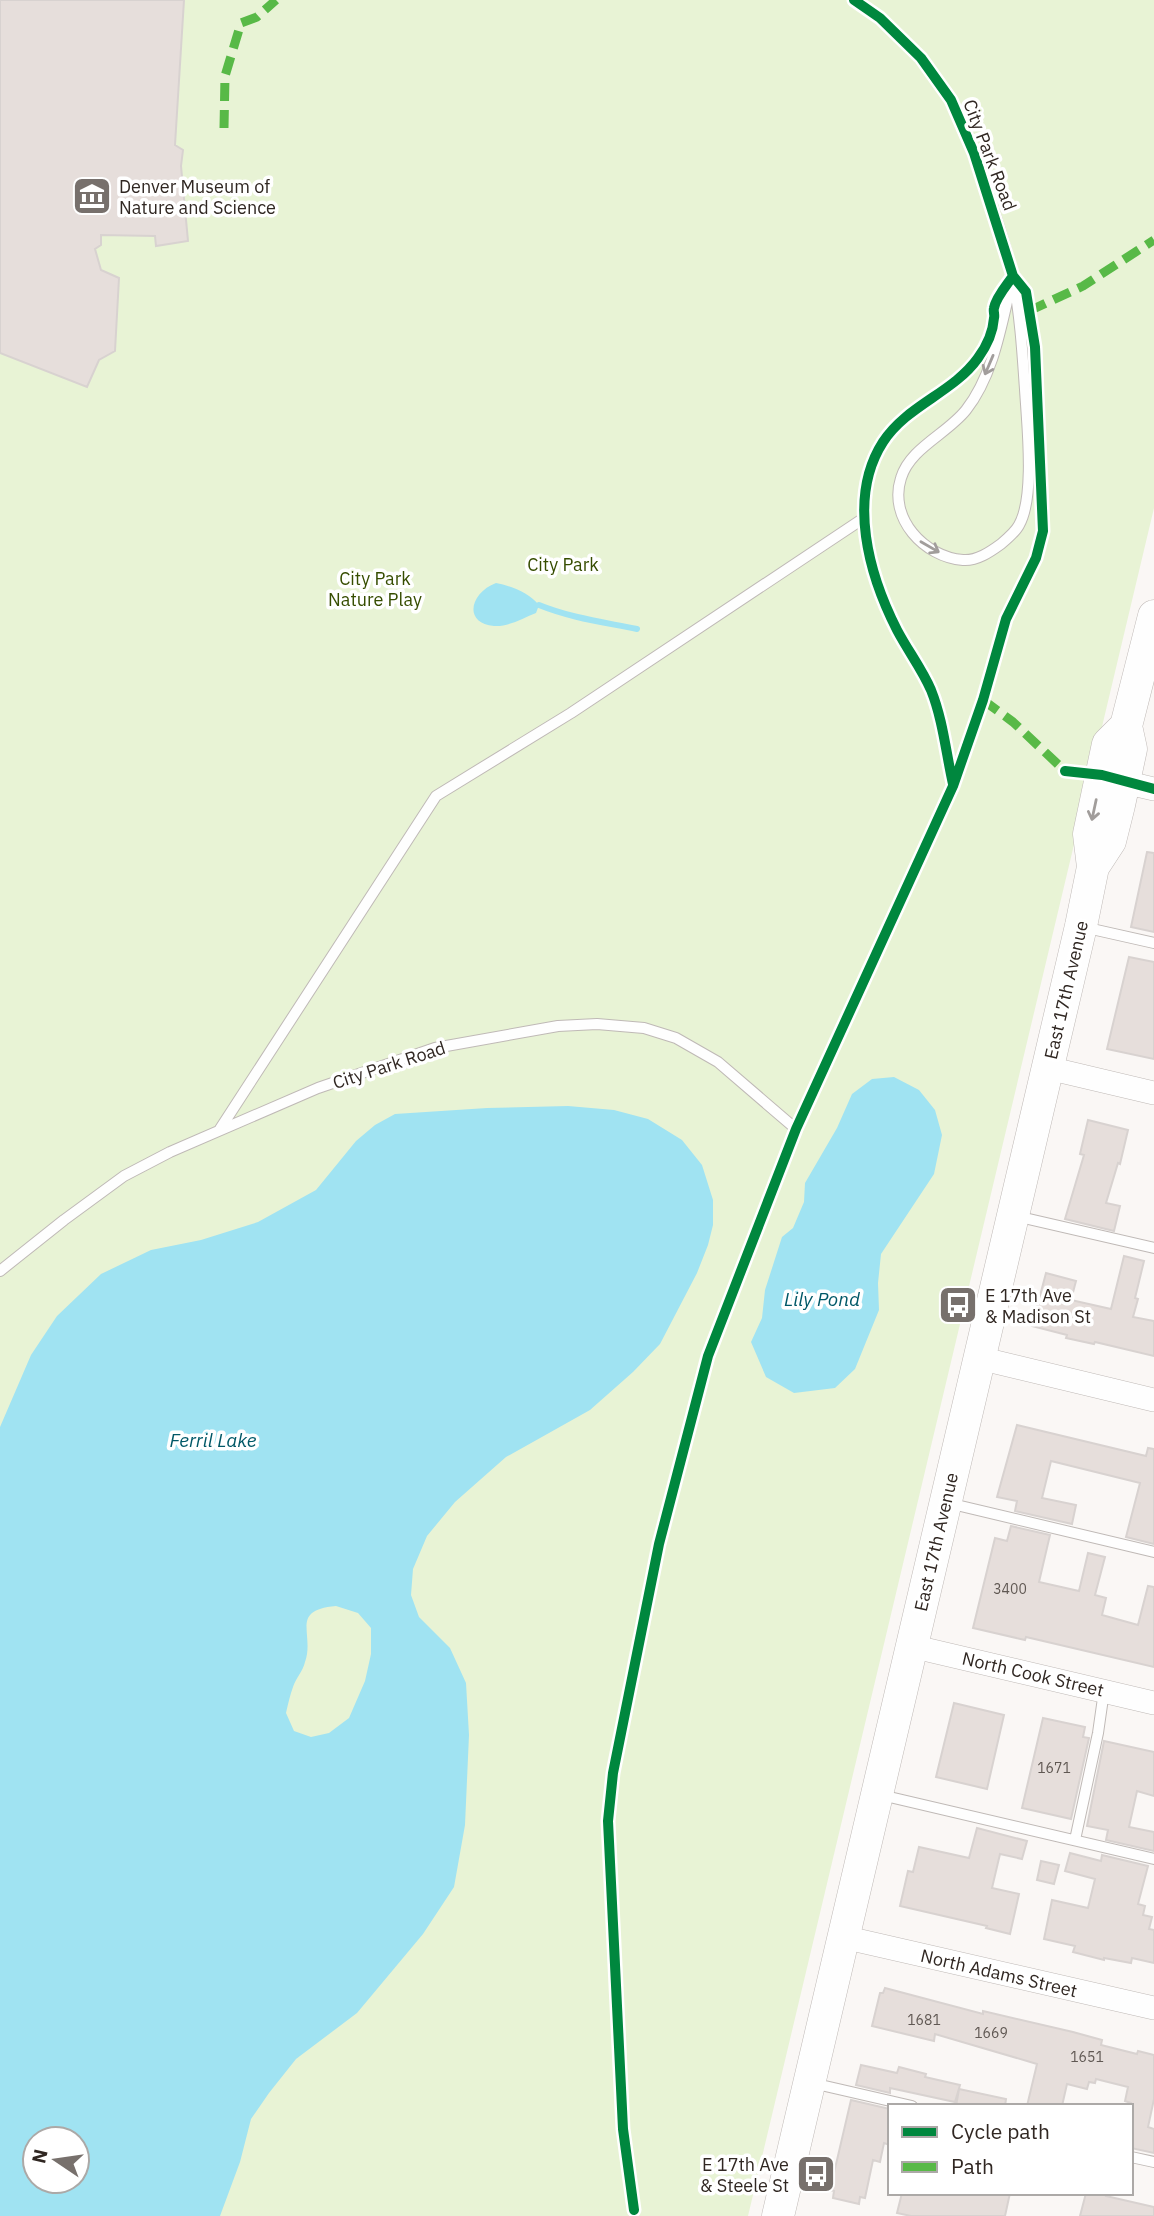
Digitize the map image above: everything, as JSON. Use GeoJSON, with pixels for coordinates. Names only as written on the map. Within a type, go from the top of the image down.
{"type":"FeatureCollection","features":[{"type":"Feature","properties":{"kind":"main road","name":"East 17th Avenue"},"geometry":{"type":"LineString","coordinates":[[1093,867],[1110,841],[1132,749],[1126,726],[1152,629]]}},
{"type":"Feature","properties":{"kind":"main road","name":"East 17th Avenue"},"geometry":{"type":"LineString","coordinates":[[778,2216],[1081,926],[1093,867],[1089,834],[1108,744],[1126,726]]}},
{"type":"Feature","properties":{"kind":"street"},"geometry":{"type":"LineString","coordinates":[[1124,782],[1154,789]]}},
{"type":"Feature","properties":{"kind":"street"},"geometry":{"type":"LineString","coordinates":[[1048,1068],[1154,1093]]}},
{"type":"Feature","properties":{"kind":"street"},"geometry":{"type":"LineString","coordinates":[[979,1358],[1154,1400]]}},
{"type":"Feature","properties":{"kind":"street","name":"North Cook Street"},"geometry":{"type":"LineString","coordinates":[[911,1646],[1154,1703]]}},
{"type":"Feature","properties":{"kind":"street","name":"North Adams Street"},"geometry":{"type":"LineString","coordinates":[[844,1937],[1154,2008]]}},
{"type":"Feature","properties":{"kind":"lane","name":"City Park Road"},"geometry":{"type":"LineString","coordinates":[[854,0],[880,18],[921,58],[951,100],[974,153],[1013,276],[1021,338],[1028,490],[1020,525],[985,555],[964,560],[940,553],[917,539],[904,520],[899,503],[901,478],[914,457],[966,409],[979,388],[993,354],[1013,276]]}},
{"type":"Feature","properties":{"kind":"lane"},"geometry":{"type":"LineString","coordinates":[[220,1129],[436,796],[571,713],[864,518]]}},
{"type":"Feature","properties":{"kind":"lane"},"geometry":{"type":"LineString","coordinates":[[1081,926],[1154,943]]}},
{"type":"Feature","properties":{"kind":"lane","name":"City Park Road"},"geometry":{"type":"LineString","coordinates":[[0,1271],[124,1176],[220,1129],[318,1088],[435,1048],[558,1026],[597,1024],[644,1028],[676,1038],[718,1062],[796,1129]]}},
{"type":"Feature","properties":{"kind":"lane"},"geometry":{"type":"LineString","coordinates":[[1013,1216],[1154,1248]]}},
{"type":"Feature","properties":{"kind":"lane"},"geometry":{"type":"LineString","coordinates":[[945,1502],[1154,1552]]}},
{"type":"Feature","properties":{"kind":"lane"},"geometry":{"type":"LineString","coordinates":[[1075,1840],[1098,1733],[1104,1691]]}},
{"type":"Feature","properties":{"kind":"lane"},"geometry":{"type":"LineString","coordinates":[[877,1794],[1154,1859]]}},
{"type":"Feature","properties":{"kind":"lane"},"geometry":{"type":"LineString","coordinates":[[809,2082],[903,2104]]}},
{"type":"Feature","properties":{"kind":"lane"},"geometry":{"type":"LineString","coordinates":[[1133,2157],[1154,2162]]}},
{"type":"Feature","properties":{"kind":"green space","name":"City Park"},"geometry":{"type":"Polygon","coordinates":[[[0,0],[1154,0],[1154,508],[748,2216],[0,2216],[0,0]]]}},
{"type":"Feature","properties":{"kind":"water"},"geometry":{"type":"Polygon","coordinates":[[[496,583],[514,588],[530,597],[539,605],[536,613],[500,626],[484,624],[477,619],[474,613],[476,600],[487,587],[496,583]]]}},
{"type":"Feature","properties":{"kind":"water","name":"Lily Pond"},"geometry":{"type":"Polygon","coordinates":[[[894,1077],[919,1090],[935,1110],[942,1135],[934,1174],[881,1254],[879,1310],[855,1369],[835,1388],[794,1393],[766,1377],[751,1342],[762,1318],[765,1290],[782,1237],[793,1228],[804,1202],[805,1183],[837,1128],[852,1094],[872,1079],[894,1077]]]}},
{"type":"Feature","properties":{"kind":"water","name":"Ferril Lake"},"geometry":{"type":"Polygon","coordinates":[[[568,1106],[614,1110],[648,1119],[682,1140],[702,1165],[713,1200],[713,1225],[708,1245],[697,1273],[660,1344],[633,1372],[590,1410],[506,1457],[455,1502],[427,1536],[413,1569],[411,1595],[419,1617],[450,1648],[466,1683],[469,1735],[465,1825],[454,1887],[423,1934],[357,2013],[296,2059],[269,2093],[251,2119],[240,2162],[220,2216],[0,2216],[0,1427],[31,1355],[57,1316],[101,1274],[151,1250],[201,1240],[258,1222],[316,1190],[356,1141],[375,1125],[395,1114],[568,1106]],[[336,1606],[322,1608],[308,1618],[305,1662],[293,1687],[286,1713],[294,1731],[311,1737],[329,1733],[349,1718],[365,1681],[371,1654],[371,1628],[358,1613],[336,1606]]]}},
{"type":"Feature","properties":{"kind":"building","name":"Denver Museum of Nature and Science"},"geometry":{"type":"Polygon","coordinates":[[[0,0],[184,0],[175,145],[183,150],[181,166],[188,241],[156,246],[155,236],[101,235],[101,245],[95,249],[101,270],[119,278],[115,351],[99,360],[87,387],[0,353],[0,0]]]}},
{"type":"Feature","properties":{"kind":"building"},"geometry":{"type":"Polygon","coordinates":[[[1147,852],[1154,853],[1154,932],[1131,927],[1147,852]]]}},
{"type":"Feature","properties":{"kind":"building"},"geometry":{"type":"Polygon","coordinates":[[[1129,957],[1154,962],[1154,1059],[1107,1049],[1129,957]]]}},
{"type":"Feature","properties":{"kind":"building"},"geometry":{"type":"Polygon","coordinates":[[[1088,1120],[1128,1130],[1120,1164],[1118,1163],[1106,1203],[1120,1206],[1114,1231],[1065,1219],[1084,1155],[1080,1154],[1088,1120]]]}},
{"type":"Feature","properties":{"kind":"building"},"geometry":{"type":"Polygon","coordinates":[[[1124,1256],[1144,1261],[1133,1317],[1154,1321],[1154,1356],[1066,1338],[1067,1335],[1032,1326],[1046,1273],[1076,1281],[1071,1300],[1111,1309],[1124,1256]]]}},
{"type":"Feature","properties":{"kind":"building"},"geometry":{"type":"Polygon","coordinates":[[[1017,1425],[1146,1456],[1148,1448],[1154,1449],[1154,1544],[1126,1537],[1140,1483],[1051,1461],[1042,1498],[1076,1505],[1072,1524],[1015,1511],[1017,1501],[997,1497],[1017,1425]]]}},
{"type":"Feature","properties":{"kind":"building"},"geometry":{"type":"Polygon","coordinates":[[[1011,1526],[1050,1535],[1039,1582],[1079,1591],[1088,1553],[1105,1557],[1095,1595],[1106,1598],[1102,1615],[1138,1625],[1148,1586],[1154,1587],[1154,1667],[1026,1637],[1025,1640],[973,1628],[995,1538],[1007,1541],[1011,1526]]]}},
{"type":"Feature","properties":{"kind":"building"},"geometry":{"type":"Polygon","coordinates":[[[954,1703],[1004,1715],[987,1789],[936,1777],[954,1703]]]}},
{"type":"Feature","properties":{"kind":"building"},"geometry":{"type":"Polygon","coordinates":[[[1043,1718],[1085,1727],[1083,1737],[1089,1738],[1071,1819],[1022,1808],[1043,1718]]]}},
{"type":"Feature","properties":{"kind":"building"},"geometry":{"type":"Polygon","coordinates":[[[1104,1741],[1154,1752],[1154,1796],[1137,1791],[1129,1827],[1154,1832],[1154,1851],[1106,1840],[1108,1830],[1087,1826],[1104,1741]]]}},
{"type":"Feature","properties":{"kind":"building"},"geometry":{"type":"Polygon","coordinates":[[[977,1828],[1027,1841],[1022,1859],[1000,1854],[992,1888],[1019,1894],[1010,1934],[900,1906],[908,1871],[913,1872],[919,1847],[969,1858],[977,1828]]]}},
{"type":"Feature","properties":{"kind":"building"},"geometry":{"type":"Polygon","coordinates":[[[1070,1853],[1101,1861],[1102,1855],[1148,1866],[1138,1904],[1145,1906],[1143,1915],[1152,1917],[1149,1929],[1154,1930],[1154,1963],[1132,1958],[1131,1963],[1104,1960],[1073,1952],[1075,1946],[1044,1939],[1052,1900],[1088,1908],[1095,1879],[1065,1871],[1070,1853]]]}},
{"type":"Feature","properties":{"kind":"building"},"geometry":{"type":"Polygon","coordinates":[[[1041,1861],[1059,1865],[1054,1884],[1037,1880],[1041,1861]]]}},
{"type":"Feature","properties":{"kind":"building"},"geometry":{"type":"Polygon","coordinates":[[[885,1988],[983,2014],[983,2011],[1073,2032],[1102,2040],[1101,2045],[1137,2054],[1138,2051],[1154,2055],[1154,2099],[1148,2127],[1154,2129],[1154,2153],[1133,2148],[1133,2104],[1125,2101],[1128,2087],[1096,2079],[1095,2083],[1089,2082],[1087,2089],[1067,2084],[1062,2104],[1027,2104],[1037,2064],[935,2034],[934,2041],[872,2026],[880,1993],[883,1993],[885,1988]]]}},
{"type":"Feature","properties":{"kind":"building"},"geometry":{"type":"Polygon","coordinates":[[[861,2065],[897,2073],[899,2067],[926,2074],[925,2077],[960,2085],[955,2102],[890,2088],[890,2093],[856,2085],[861,2065]]]}},
{"type":"Feature","properties":{"kind":"building"},"geometry":{"type":"Polygon","coordinates":[[[959,2089],[1006,2099],[1005,2104],[956,2104],[959,2089]]]}},
{"type":"Feature","properties":{"kind":"building"},"geometry":{"type":"Polygon","coordinates":[[[851,2100],[888,2109],[888,2144],[884,2143],[880,2162],[873,2160],[865,2198],[860,2197],[859,2204],[833,2198],[834,2191],[830,2190],[851,2100]]]}},
{"type":"Feature","properties":{"kind":"building"},"geometry":{"type":"Polygon","coordinates":[[[902,2195],[1010,2195],[1005,2216],[911,2216],[897,2213],[902,2195]]]}},
{"type":"Feature","properties":{"kind":"building"},"geometry":{"type":"Polygon","coordinates":[[[1085,2195],[1106,2195],[1154,2207],[1154,2216],[1080,2216],[1085,2195]]]}},
{"type":"Feature","properties":{"kind":"waterway"},"geometry":{"type":"LineString","coordinates":[[539,605],[575,616],[637,629]]}},
{"type":"Feature","properties":{"kind":"marked path"},"geometry":{"type":"LineString","coordinates":[[224,128],[225,76],[241,23],[257,17],[276,0]]}},
{"type":"Feature","properties":{"kind":"marked path"},"geometry":{"type":"LineString","coordinates":[[1029,311],[1083,286],[1154,240]]}},
{"type":"Feature","properties":{"kind":"marked path"},"geometry":{"type":"LineString","coordinates":[[983,700],[1013,722],[1065,771]]}},
{"type":"Feature","properties":{"kind":"cycle path"},"geometry":{"type":"LineString","coordinates":[[634,2210],[623,2129],[608,1821],[613,1773],[659,1544],[708,1356],[796,1129],[953,786],[983,700],[1006,619],[1036,558],[1043,531],[1035,347],[1026,292],[1013,276],[974,153],[951,100],[921,58],[880,18],[854,0]]}},
{"type":"Feature","properties":{"kind":"cycle path"},"geometry":{"type":"LineString","coordinates":[[953,784],[931,690],[897,630],[878,585],[866,536],[866,487],[872,464],[893,429],[917,408],[956,381],[978,358],[991,334],[995,304],[1013,276]]}},
{"type":"Feature","properties":{"kind":"cycle path"},"geometry":{"type":"LineString","coordinates":[[1065,771],[1102,775],[1154,789]]}},
{"type":"Feature","properties":{"kind":"place","name":"Denver Museum of Nature and Science"},"geometry":{"type":"Point","coordinates":[92,196]}},
{"type":"Feature","properties":{"kind":"place","name":"E 17th Ave & Madison St"},"geometry":{"type":"Point","coordinates":[958,1305]}},
{"type":"Feature","properties":{"kind":"place","name":"E 17th Ave & Steele St"},"geometry":{"type":"Point","coordinates":[816,2174]}},
{"type":"Feature","properties":{"kind":"park label","name":"City Park Nature Play"},"geometry":{"type":"Point","coordinates":[375,588]}}]}
